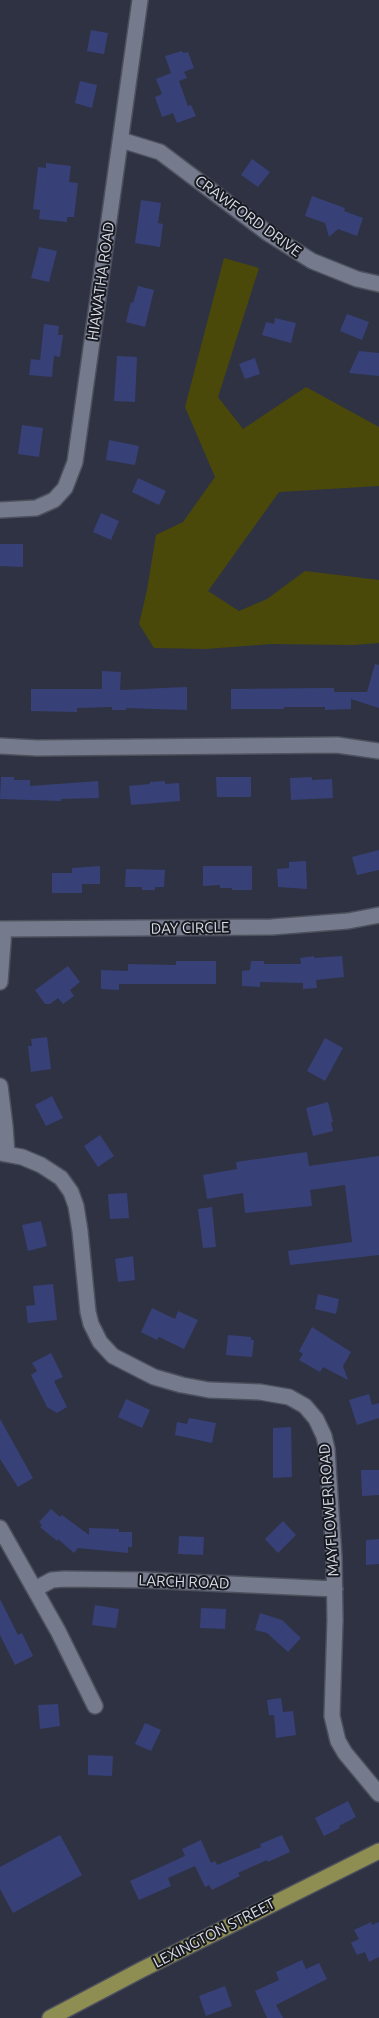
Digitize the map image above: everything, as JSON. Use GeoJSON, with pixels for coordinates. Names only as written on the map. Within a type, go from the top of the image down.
{"type":"FeatureCollection","features":[{"type":"Feature","properties":{"kind":"main road","name":"LEXINGTON STREET"},"geometry":{"type":"LineString","coordinates":[[50,2018],[141,1970],[379,1851]]}},
{"type":"Feature","properties":{"kind":"street","name":"HIAWATHA ROAD"},"geometry":{"type":"LineString","coordinates":[[0,510],[36,508],[46,505],[60,495],[72,472],[86,392],[140,0]]}},
{"type":"Feature","properties":{"kind":"street","name":"CRAWFORD DRIVE"},"geometry":{"type":"LineString","coordinates":[[120,140],[160,152],[269,234],[312,261],[342,274],[379,284]]}},
{"type":"Feature","properties":{"kind":"street"},"geometry":{"type":"LineString","coordinates":[[0,746],[47,748],[337,745],[379,751]]}},
{"type":"Feature","properties":{"kind":"street","name":"DAY CIRCLE"},"geometry":{"type":"LineString","coordinates":[[2,929],[282,927],[348,921],[379,915]]}},
{"type":"Feature","properties":{"kind":"street"},"geometry":{"type":"LineString","coordinates":[[0,982],[2,929]]}},
{"type":"Feature","properties":{"kind":"street"},"geometry":{"type":"LineString","coordinates":[[0,1086],[6,1126],[3,1153]]}},
{"type":"Feature","properties":{"kind":"street","name":"MAYFLOWER ROAD"},"geometry":{"type":"LineString","coordinates":[[3,1153],[30,1159],[48,1168],[60,1178],[71,1192],[76,1206],[80,1231],[88,1312],[91,1324],[100,1342],[113,1356],[154,1377],[182,1385],[209,1390],[260,1392],[289,1397],[305,1406],[316,1419],[324,1436],[326,1449],[335,1589],[335,1652],[331,1703],[334,1729],[345,1753],[379,1794]]}},
{"type":"Feature","properties":{"kind":"street"},"geometry":{"type":"LineString","coordinates":[[0,1528],[80,1673],[95,1706]]}},
{"type":"Feature","properties":{"kind":"street","name":"LARCH ROAD"},"geometry":{"type":"LineString","coordinates":[[35,1589],[52,1580],[64,1579],[144,1580],[335,1589]]}},
{"type":"Feature","properties":{"kind":"shaded area"},"geometry":{"type":"Polygon","coordinates":[[[224,258],[259,268],[218,397],[243,429],[306,387],[379,427],[379,486],[279,492],[208,591],[239,611],[267,599],[305,571],[379,580],[379,643],[353,645],[271,644],[206,649],[154,648],[139,624],[156,535],[183,522],[215,477],[185,407],[224,258]]]}},
{"type":"Feature","properties":{"kind":"building"},"geometry":{"type":"Polygon","coordinates":[[[91,30],[108,33],[104,54],[87,51],[91,30]]]}},
{"type":"Feature","properties":{"kind":"building"},"geometry":{"type":"Polygon","coordinates":[[[182,51],[183,53],[188,52],[194,68],[184,72],[187,78],[179,81],[188,106],[191,105],[196,116],[177,123],[173,113],[162,117],[155,97],[162,94],[156,79],[171,73],[165,56],[182,51]]]}},
{"type":"Feature","properties":{"kind":"building"},"geometry":{"type":"Polygon","coordinates":[[[80,81],[97,85],[92,108],[75,103],[80,81]]]}},
{"type":"Feature","properties":{"kind":"building"},"geometry":{"type":"Polygon","coordinates":[[[252,159],[270,172],[258,187],[241,175],[252,159]]]}},
{"type":"Feature","properties":{"kind":"building"},"geometry":{"type":"Polygon","coordinates":[[[46,163],[71,166],[69,182],[78,183],[74,217],[67,217],[67,222],[39,219],[40,210],[33,209],[38,167],[46,168],[46,163]]]}},
{"type":"Feature","properties":{"kind":"building"},"geometry":{"type":"Polygon","coordinates":[[[312,196],[345,208],[344,211],[363,218],[357,236],[338,229],[329,237],[325,223],[305,216],[312,196]]]}},
{"type":"Feature","properties":{"kind":"building"},"geometry":{"type":"Polygon","coordinates":[[[141,200],[161,203],[158,223],[163,224],[160,247],[135,243],[141,200]]]}},
{"type":"Feature","properties":{"kind":"building"},"geometry":{"type":"Polygon","coordinates":[[[39,247],[57,251],[49,282],[31,278],[39,247]]]}},
{"type":"Feature","properties":{"kind":"building"},"geometry":{"type":"Polygon","coordinates":[[[138,286],[154,290],[145,327],[126,322],[131,302],[133,303],[138,286]]]}},
{"type":"Feature","properties":{"kind":"building"},"geometry":{"type":"Polygon","coordinates":[[[347,314],[369,322],[362,340],[340,331],[347,314]]]}},
{"type":"Feature","properties":{"kind":"building"},"geometry":{"type":"Polygon","coordinates":[[[275,318],[296,323],[291,343],[262,335],[266,322],[274,324],[275,318]]]}},
{"type":"Feature","properties":{"kind":"building"},"geometry":{"type":"Polygon","coordinates":[[[44,324],[59,326],[58,335],[63,335],[60,357],[54,356],[52,377],[29,375],[31,359],[40,360],[44,324]]]}},
{"type":"Feature","properties":{"kind":"building"},"geometry":{"type":"Polygon","coordinates":[[[359,351],[379,353],[379,376],[349,373],[359,351]]]}},
{"type":"Feature","properties":{"kind":"building"},"geometry":{"type":"Polygon","coordinates":[[[117,356],[137,357],[135,402],[114,401],[117,356]]]}},
{"type":"Feature","properties":{"kind":"building"},"geometry":{"type":"Polygon","coordinates":[[[255,358],[260,374],[245,379],[239,364],[255,358]]]}},
{"type":"Feature","properties":{"kind":"building"},"geometry":{"type":"Polygon","coordinates":[[[22,425],[43,428],[39,457],[18,454],[22,425]]]}},
{"type":"Feature","properties":{"kind":"building"},"geometry":{"type":"Polygon","coordinates":[[[109,440],[139,446],[135,465],[106,460],[109,440]]]}},
{"type":"Feature","properties":{"kind":"building"},"geometry":{"type":"Polygon","coordinates":[[[138,478],[166,491],[159,505],[132,492],[138,478]]]}},
{"type":"Feature","properties":{"kind":"building"},"geometry":{"type":"Polygon","coordinates":[[[101,513],[119,521],[111,540],[93,532],[101,513]]]}},
{"type":"Feature","properties":{"kind":"building"},"geometry":{"type":"Polygon","coordinates":[[[0,544],[23,544],[23,567],[0,566],[0,544]]]}},
{"type":"Feature","properties":{"kind":"building"},"geometry":{"type":"Polygon","coordinates":[[[375,664],[379,665],[379,708],[351,699],[351,709],[325,710],[325,707],[284,707],[284,709],[231,709],[231,689],[334,688],[334,692],[367,692],[375,664]]]}},
{"type":"Feature","properties":{"kind":"building"},"geometry":{"type":"Polygon","coordinates":[[[102,671],[121,672],[120,690],[187,687],[187,710],[126,708],[126,710],[112,710],[112,707],[77,708],[77,712],[31,711],[31,689],[102,689],[102,671]]]}},
{"type":"Feature","properties":{"kind":"building"},"geometry":{"type":"Polygon","coordinates":[[[1,777],[14,777],[14,780],[30,780],[30,786],[98,781],[99,798],[61,799],[61,801],[0,799],[1,777]]]}},
{"type":"Feature","properties":{"kind":"building"},"geometry":{"type":"Polygon","coordinates":[[[216,777],[251,777],[251,797],[217,797],[216,777]]]}},
{"type":"Feature","properties":{"kind":"building"},"geometry":{"type":"Polygon","coordinates":[[[312,777],[312,780],[332,779],[333,798],[291,800],[290,778],[312,777]]]}},
{"type":"Feature","properties":{"kind":"building"},"geometry":{"type":"Polygon","coordinates":[[[165,781],[165,784],[179,783],[180,801],[131,805],[129,786],[165,781]]]}},
{"type":"Feature","properties":{"kind":"building"},"geometry":{"type":"Polygon","coordinates":[[[379,850],[379,870],[357,875],[352,857],[379,850]]]}},
{"type":"Feature","properties":{"kind":"building"},"geometry":{"type":"Polygon","coordinates":[[[306,861],[307,889],[278,887],[277,869],[289,868],[289,862],[306,861]]]}},
{"type":"Feature","properties":{"kind":"building"},"geometry":{"type":"Polygon","coordinates":[[[100,866],[100,884],[82,884],[82,893],[52,893],[52,873],[72,873],[72,868],[100,866]]]}},
{"type":"Feature","properties":{"kind":"building"},"geometry":{"type":"Polygon","coordinates":[[[203,866],[252,866],[252,890],[232,890],[232,888],[220,888],[220,885],[203,886],[203,866]]]}},
{"type":"Feature","properties":{"kind":"building"},"geometry":{"type":"Polygon","coordinates":[[[126,869],[165,870],[164,887],[155,887],[155,890],[142,890],[142,887],[125,887],[126,869]]]}},
{"type":"Feature","properties":{"kind":"building"},"geometry":{"type":"Polygon","coordinates":[[[314,956],[314,958],[342,956],[344,977],[316,980],[317,988],[303,989],[303,983],[260,982],[260,987],[242,986],[242,971],[250,970],[251,961],[264,961],[264,964],[301,964],[300,958],[314,956]]]}},
{"type":"Feature","properties":{"kind":"building"},"geometry":{"type":"Polygon","coordinates":[[[176,961],[216,961],[216,984],[119,984],[119,990],[101,989],[101,970],[128,971],[128,964],[176,965],[176,961]]]}},
{"type":"Feature","properties":{"kind":"building"},"geometry":{"type":"Polygon","coordinates":[[[68,966],[80,982],[70,990],[74,996],[63,1004],[58,998],[50,1004],[45,1004],[35,990],[68,966]]]}},
{"type":"Feature","properties":{"kind":"building"},"geometry":{"type":"Polygon","coordinates":[[[47,1037],[51,1069],[31,1072],[28,1046],[32,1046],[31,1039],[47,1037]]]}},
{"type":"Feature","properties":{"kind":"building"},"geometry":{"type":"Polygon","coordinates":[[[325,1038],[343,1048],[325,1081],[307,1071],[325,1038]]]}},
{"type":"Feature","properties":{"kind":"building"},"geometry":{"type":"Polygon","coordinates":[[[52,1096],[63,1118],[46,1126],[35,1105],[52,1096]]]}},
{"type":"Feature","properties":{"kind":"building"},"geometry":{"type":"Polygon","coordinates":[[[328,1102],[333,1122],[331,1122],[333,1131],[313,1136],[306,1108],[328,1102]]]}},
{"type":"Feature","properties":{"kind":"building"},"geometry":{"type":"Polygon","coordinates":[[[100,1135],[114,1156],[98,1167],[84,1146],[100,1135]]]}},
{"type":"Feature","properties":{"kind":"building"},"geometry":{"type":"Polygon","coordinates":[[[307,1152],[309,1166],[379,1156],[379,1255],[290,1265],[288,1251],[352,1242],[345,1185],[310,1190],[312,1206],[245,1213],[243,1193],[207,1199],[203,1175],[237,1169],[236,1162],[307,1152]]]}},
{"type":"Feature","properties":{"kind":"building"},"geometry":{"type":"Polygon","coordinates":[[[127,1193],[129,1218],[110,1219],[108,1194],[127,1193]]]}},
{"type":"Feature","properties":{"kind":"building"},"geometry":{"type":"Polygon","coordinates":[[[212,1207],[216,1247],[203,1248],[198,1209],[212,1207]]]}},
{"type":"Feature","properties":{"kind":"building"},"geometry":{"type":"Polygon","coordinates":[[[41,1221],[47,1246],[28,1251],[22,1225],[41,1221]]]}},
{"type":"Feature","properties":{"kind":"building"},"geometry":{"type":"Polygon","coordinates":[[[133,1256],[135,1280],[118,1282],[115,1259],[133,1256]]]}},
{"type":"Feature","properties":{"kind":"building"},"geometry":{"type":"Polygon","coordinates":[[[53,1284],[57,1320],[28,1323],[26,1306],[35,1305],[33,1286],[53,1284]]]}},
{"type":"Feature","properties":{"kind":"building"},"geometry":{"type":"Polygon","coordinates":[[[318,1294],[339,1299],[336,1314],[315,1309],[318,1294]]]}},
{"type":"Feature","properties":{"kind":"building"},"geometry":{"type":"Polygon","coordinates":[[[152,1308],[175,1319],[178,1311],[198,1320],[184,1349],[159,1337],[157,1340],[141,1332],[152,1308]]]}},
{"type":"Feature","properties":{"kind":"building"},"geometry":{"type":"Polygon","coordinates":[[[312,1327],[351,1352],[343,1366],[348,1380],[323,1367],[320,1372],[299,1360],[303,1354],[299,1351],[312,1327]]]}},
{"type":"Feature","properties":{"kind":"building"},"geometry":{"type":"Polygon","coordinates":[[[228,1335],[251,1337],[251,1340],[254,1340],[252,1357],[226,1355],[228,1335]]]}},
{"type":"Feature","properties":{"kind":"building"},"geometry":{"type":"Polygon","coordinates":[[[51,1353],[63,1377],[54,1381],[67,1407],[57,1413],[47,1407],[31,1375],[37,1371],[32,1363],[51,1353]]]}},
{"type":"Feature","properties":{"kind":"building"},"geometry":{"type":"Polygon","coordinates":[[[369,1394],[372,1405],[379,1403],[379,1418],[357,1425],[349,1400],[369,1394]]]}},
{"type":"Feature","properties":{"kind":"building"},"geometry":{"type":"Polygon","coordinates":[[[126,1399],[150,1410],[142,1428],[118,1417],[126,1399]]]}},
{"type":"Feature","properties":{"kind":"building"},"geometry":{"type":"Polygon","coordinates":[[[189,1418],[216,1423],[212,1443],[175,1435],[177,1422],[187,1424],[189,1418]]]}},
{"type":"Feature","properties":{"kind":"building"},"geometry":{"type":"Polygon","coordinates":[[[0,1419],[33,1478],[18,1487],[0,1459],[0,1419]]]}},
{"type":"Feature","properties":{"kind":"building"},"geometry":{"type":"Polygon","coordinates":[[[291,1427],[292,1477],[273,1478],[273,1428],[291,1427]]]}},
{"type":"Feature","properties":{"kind":"building"},"geometry":{"type":"Polygon","coordinates":[[[361,1470],[379,1470],[379,1495],[362,1496],[361,1470]]]}},
{"type":"Feature","properties":{"kind":"building"},"geometry":{"type":"Polygon","coordinates":[[[51,1509],[60,1517],[62,1515],[89,1535],[89,1528],[119,1529],[119,1532],[132,1532],[132,1547],[128,1547],[128,1553],[78,1548],[74,1553],[40,1527],[42,1525],[39,1522],[51,1509]]]}},
{"type":"Feature","properties":{"kind":"building"},"geometry":{"type":"Polygon","coordinates":[[[283,1521],[296,1535],[278,1553],[265,1539],[283,1521]]]}},
{"type":"Feature","properties":{"kind":"building"},"geometry":{"type":"Polygon","coordinates":[[[179,1536],[204,1537],[203,1555],[178,1554],[179,1536]]]}},
{"type":"Feature","properties":{"kind":"building"},"geometry":{"type":"Polygon","coordinates":[[[379,1539],[379,1564],[366,1565],[366,1540],[379,1539]]]}},
{"type":"Feature","properties":{"kind":"building"},"geometry":{"type":"Polygon","coordinates":[[[0,1599],[18,1635],[22,1633],[33,1656],[15,1665],[0,1635],[0,1599]]]}},
{"type":"Feature","properties":{"kind":"building"},"geometry":{"type":"Polygon","coordinates":[[[95,1605],[119,1609],[116,1628],[92,1625],[95,1605]]]}},
{"type":"Feature","properties":{"kind":"building"},"geometry":{"type":"Polygon","coordinates":[[[201,1608],[226,1609],[225,1629],[200,1628],[201,1608]]]}},
{"type":"Feature","properties":{"kind":"building"},"geometry":{"type":"Polygon","coordinates":[[[260,1613],[282,1620],[301,1638],[288,1652],[267,1633],[255,1630],[260,1613]]]}},
{"type":"Feature","properties":{"kind":"building"},"geometry":{"type":"Polygon","coordinates":[[[281,1698],[283,1712],[293,1711],[296,1735],[276,1738],[274,1715],[269,1715],[267,1700],[281,1698]]]}},
{"type":"Feature","properties":{"kind":"building"},"geometry":{"type":"Polygon","coordinates":[[[58,1704],[60,1726],[40,1729],[38,1705],[58,1704]]]}},
{"type":"Feature","properties":{"kind":"building"},"geometry":{"type":"Polygon","coordinates":[[[145,1723],[161,1730],[151,1751],[135,1744],[145,1723]]]}},
{"type":"Feature","properties":{"kind":"building"},"geometry":{"type":"Polygon","coordinates":[[[88,1755],[113,1756],[112,1776],[88,1775],[88,1755]]]}},
{"type":"Feature","properties":{"kind":"building"},"geometry":{"type":"Polygon","coordinates":[[[348,1801],[356,1817],[324,1836],[315,1818],[348,1801]]]}},
{"type":"Feature","properties":{"kind":"building"},"geometry":{"type":"Polygon","coordinates":[[[60,1835],[82,1875],[13,1913],[0,1889],[0,1867],[60,1835]]]}},
{"type":"Feature","properties":{"kind":"building"},"geometry":{"type":"Polygon","coordinates":[[[282,1835],[290,1852],[238,1873],[240,1876],[212,1890],[209,1885],[205,1887],[195,1866],[168,1878],[171,1886],[139,1900],[130,1881],[185,1856],[182,1849],[201,1840],[211,1863],[215,1861],[217,1865],[261,1847],[260,1844],[282,1835]]]}},
{"type":"Feature","properties":{"kind":"building"},"geometry":{"type":"Polygon","coordinates":[[[371,1922],[372,1925],[379,1922],[379,1957],[369,1962],[365,1952],[357,1955],[351,1943],[359,1939],[354,1930],[371,1922]]]}},
{"type":"Feature","properties":{"kind":"building"},"geometry":{"type":"Polygon","coordinates":[[[302,1960],[306,1969],[319,1963],[327,1979],[276,2005],[283,2018],[267,2018],[255,1991],[279,1980],[276,1972],[302,1960]]]}},
{"type":"Feature","properties":{"kind":"building"},"geometry":{"type":"Polygon","coordinates":[[[225,1986],[232,2006],[206,2016],[199,1996],[225,1986]]]}}]}
